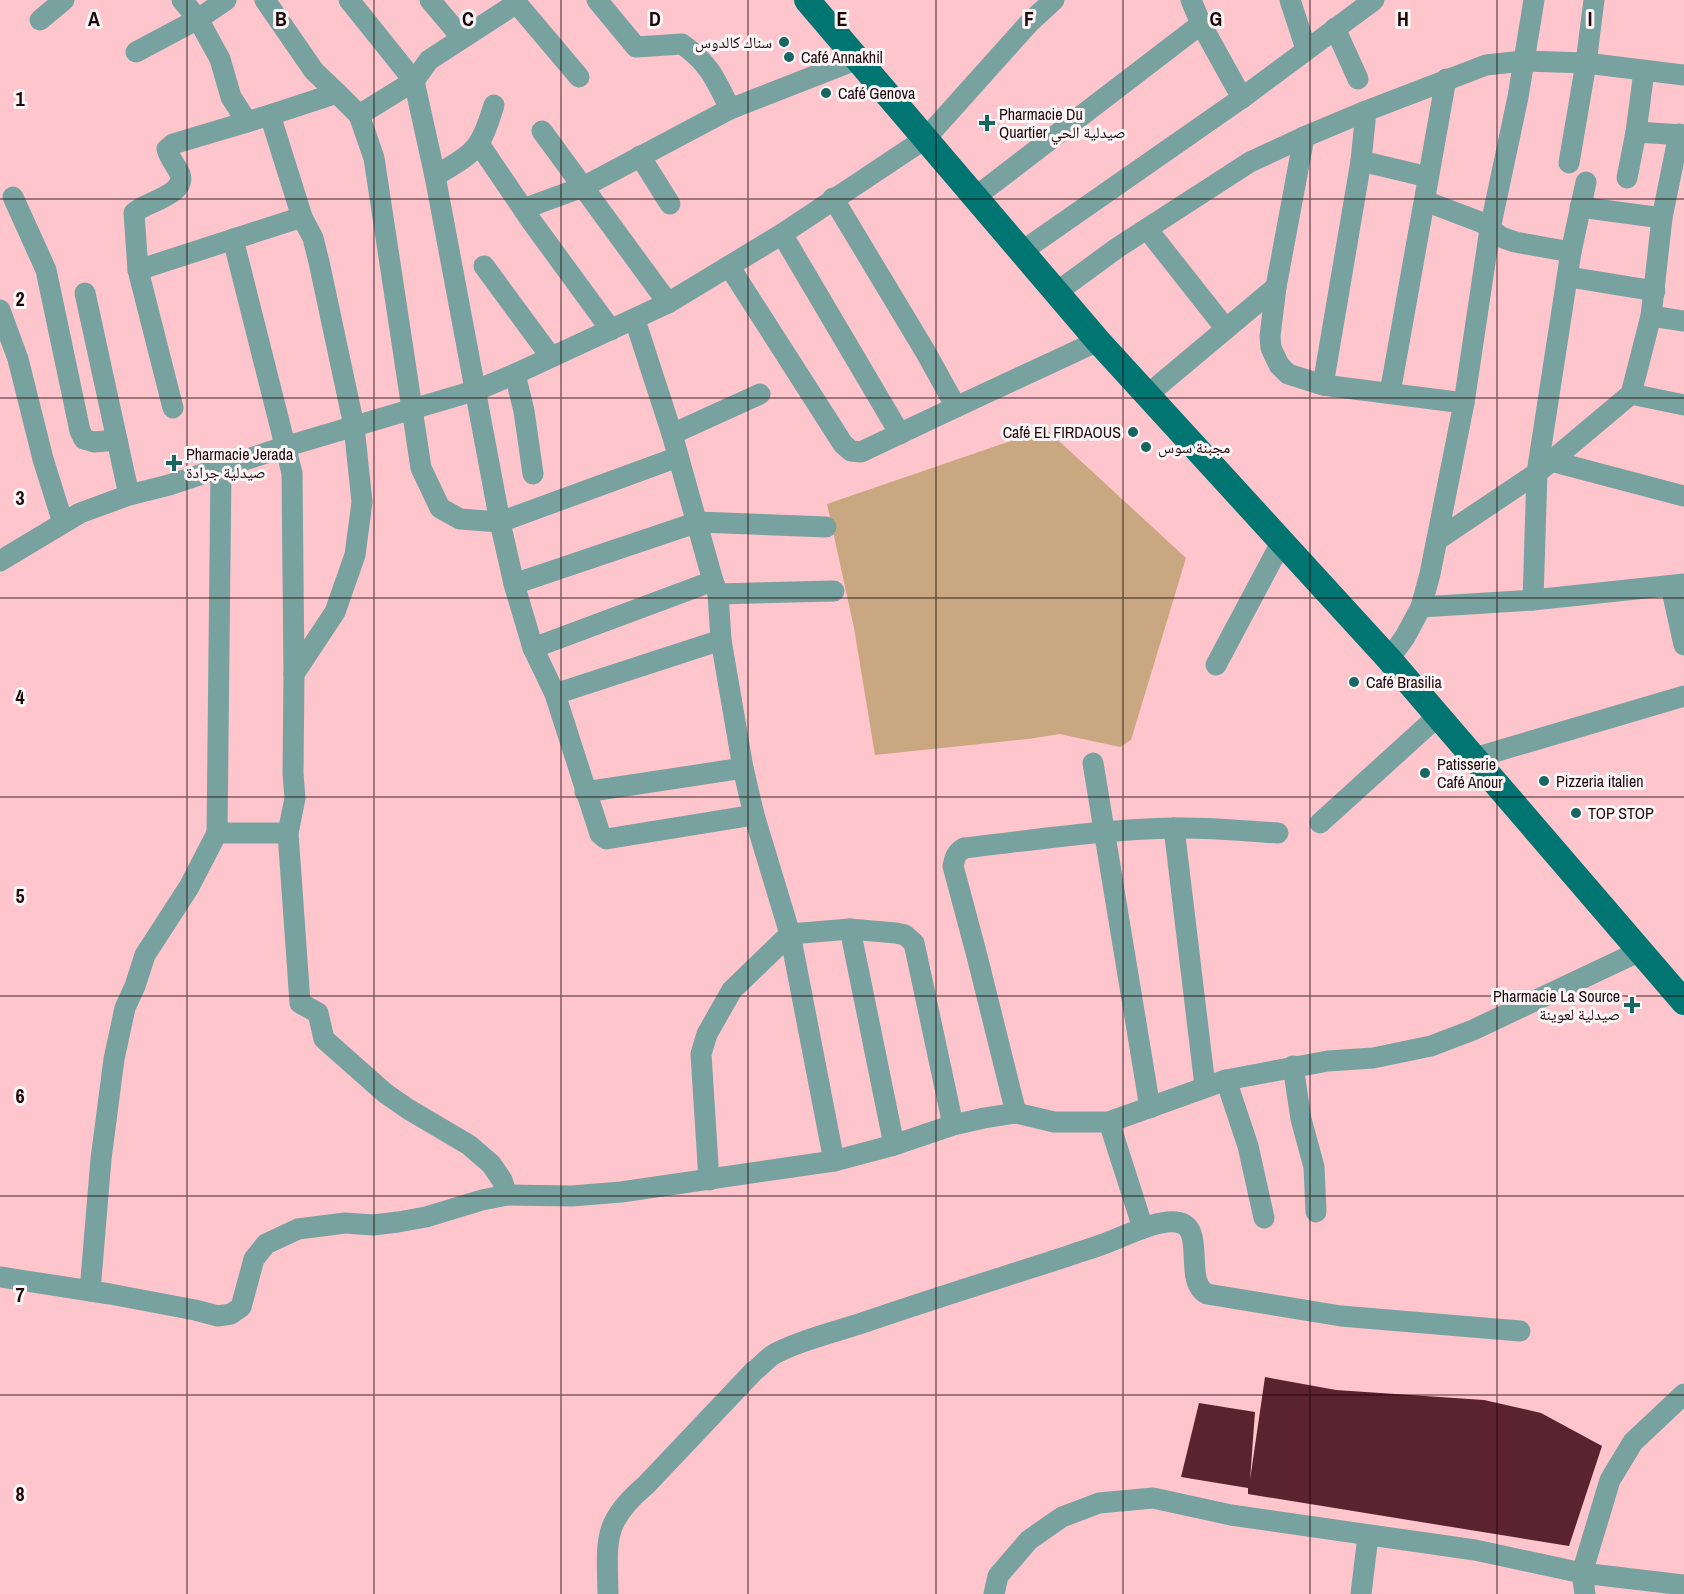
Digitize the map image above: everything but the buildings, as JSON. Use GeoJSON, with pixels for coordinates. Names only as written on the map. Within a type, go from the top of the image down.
{"type":"FeatureCollection","features":[{"type":"Feature","properties":{"kind":"main road"},"geometry":{"type":"LineString","coordinates":[[807,0],[926,138],[974,198],[1146,396],[1389,659],[1684,1002]]}},
{"type":"Feature","properties":{"kind":"street"},"geometry":{"type":"LineString","coordinates":[[40,20],[64,0]]}},
{"type":"Feature","properties":{"kind":"street"},"geometry":{"type":"LineString","coordinates":[[182,0],[198,19],[220,59],[231,97],[247,122]]}},
{"type":"Feature","properties":{"kind":"street"},"geometry":{"type":"LineString","coordinates":[[136,52],[198,19],[226,0]]}},
{"type":"Feature","properties":{"kind":"street"},"geometry":{"type":"LineString","coordinates":[[265,0],[314,71],[359,115],[374,158],[421,468],[440,508],[460,519],[500,522],[678,458]]}},
{"type":"Feature","properties":{"kind":"street"},"geometry":{"type":"LineString","coordinates":[[350,0],[414,81],[435,176],[500,522],[514,584],[533,648],[555,694],[600,834],[606,839],[754,815]]}},
{"type":"Feature","properties":{"kind":"street"},"geometry":{"type":"LineString","coordinates":[[430,0],[462,38]]}},
{"type":"Feature","properties":{"kind":"street"},"geometry":{"type":"LineString","coordinates":[[597,0],[636,47],[682,44],[699,56],[712,72],[730,109]]}},
{"type":"Feature","properties":{"kind":"street"},"geometry":{"type":"LineString","coordinates":[[1191,0],[1201,24],[1242,98]]}},
{"type":"Feature","properties":{"kind":"street"},"geometry":{"type":"LineString","coordinates":[[1290,0],[1306,49]]}},
{"type":"Feature","properties":{"kind":"street"},"geometry":{"type":"LineString","coordinates":[[1021,252],[1242,98],[1374,0]]}},
{"type":"Feature","properties":{"kind":"street"},"geometry":{"type":"LineString","coordinates":[[1389,659],[1421,607],[1437,540],[1464,403],[1491,229],[1518,97],[1534,0]]}},
{"type":"Feature","properties":{"kind":"street"},"geometry":{"type":"LineString","coordinates":[[1569,163],[1594,0]]}},
{"type":"Feature","properties":{"kind":"street"},"geometry":{"type":"LineString","coordinates":[[0,561],[80,513],[129,495],[169,485],[284,447],[477,390],[668,303],[782,234],[832,198],[926,138],[1050,1]]}},
{"type":"Feature","properties":{"kind":"street"},"geometry":{"type":"LineString","coordinates":[[359,115],[414,81],[429,60],[515,2],[579,77]]}},
{"type":"Feature","properties":{"kind":"street"},"geometry":{"type":"LineString","coordinates":[[974,198],[1201,24]]}},
{"type":"Feature","properties":{"kind":"street"},"geometry":{"type":"LineString","coordinates":[[1335,28],[1358,79]]}},
{"type":"Feature","properties":{"kind":"street"},"geometry":{"type":"LineString","coordinates":[[523,209],[583,187],[730,109],[858,58]]}},
{"type":"Feature","properties":{"kind":"street"},"geometry":{"type":"LineString","coordinates":[[1057,292],[1147,229],[1250,162],[1366,111],[1486,65],[1523,61],[1586,63],[1684,75]]}},
{"type":"Feature","properties":{"kind":"street"},"geometry":{"type":"LineString","coordinates":[[1627,178],[1644,71]]}},
{"type":"Feature","properties":{"kind":"street"},"geometry":{"type":"LineString","coordinates":[[1390,393],[1446,79]]}},
{"type":"Feature","properties":{"kind":"street"},"geometry":{"type":"LineString","coordinates":[[173,408],[138,270],[134,213],[174,191],[180,185],[180,176],[167,149],[173,144],[337,93]]}},
{"type":"Feature","properties":{"kind":"street"},"geometry":{"type":"LineString","coordinates":[[435,176],[471,155],[479,144],[494,105]]}},
{"type":"Feature","properties":{"kind":"street"},"geometry":{"type":"LineString","coordinates":[[1323,385],[1361,161],[1366,111]]}},
{"type":"Feature","properties":{"kind":"street"},"geometry":{"type":"LineString","coordinates":[[270,115],[302,217],[313,238],[319,262],[354,426],[362,502],[355,555],[335,612],[294,674]]}},
{"type":"Feature","properties":{"kind":"street"},"geometry":{"type":"LineString","coordinates":[[542,132],[668,303]]}},
{"type":"Feature","properties":{"kind":"street"},"geometry":{"type":"LineString","coordinates":[[1437,540],[1544,467],[1631,394],[1651,316],[1662,218],[1682,134],[1636,132]]}},
{"type":"Feature","properties":{"kind":"street"},"geometry":{"type":"LineString","coordinates":[[1304,137],[1276,287],[1270,336],[1274,355],[1279,365],[1288,374],[1323,385],[1464,403]]}},
{"type":"Feature","properties":{"kind":"street"},"geometry":{"type":"LineString","coordinates":[[479,144],[611,330]]}},
{"type":"Feature","properties":{"kind":"street"},"geometry":{"type":"LineString","coordinates":[[640,156],[670,204]]}},
{"type":"Feature","properties":{"kind":"street"},"geometry":{"type":"LineString","coordinates":[[1361,161],[1428,177]]}},
{"type":"Feature","properties":{"kind":"street"},"geometry":{"type":"LineString","coordinates":[[1533,600],[1544,467],[1571,252],[1586,182]]}},
{"type":"Feature","properties":{"kind":"street"},"geometry":{"type":"LineString","coordinates":[[13,197],[46,270],[80,431],[84,439],[94,442],[117,440]]}},
{"type":"Feature","properties":{"kind":"street"},"geometry":{"type":"LineString","coordinates":[[832,198],[925,351],[956,407]]}},
{"type":"Feature","properties":{"kind":"street"},"geometry":{"type":"LineString","coordinates":[[1425,201],[1483,223],[1501,237],[1515,242],[1571,252]]}},
{"type":"Feature","properties":{"kind":"street"},"geometry":{"type":"LineString","coordinates":[[1580,207],[1662,218]]}},
{"type":"Feature","properties":{"kind":"street"},"geometry":{"type":"LineString","coordinates":[[138,270],[302,217]]}},
{"type":"Feature","properties":{"kind":"street"},"geometry":{"type":"LineString","coordinates":[[1147,229],[1226,329]]}},
{"type":"Feature","properties":{"kind":"street"},"geometry":{"type":"LineString","coordinates":[[782,234],[900,434]]}},
{"type":"Feature","properties":{"kind":"street"},"geometry":{"type":"LineString","coordinates":[[233,239],[292,473],[295,798],[288,832],[300,1003],[318,1013],[324,1039],[385,1093],[417,1115],[469,1145],[491,1164],[502,1180],[507,1195]]}},
{"type":"Feature","properties":{"kind":"street"},"geometry":{"type":"LineString","coordinates":[[484,266],[551,357]]}},
{"type":"Feature","properties":{"kind":"street"},"geometry":{"type":"LineString","coordinates":[[729,266],[843,444],[851,451],[861,452],[1098,341]]}},
{"type":"Feature","properties":{"kind":"street"},"geometry":{"type":"LineString","coordinates":[[1569,277],[1655,291]]}},
{"type":"Feature","properties":{"kind":"street"},"geometry":{"type":"LineString","coordinates":[[1146,396],[1276,287]]}},
{"type":"Feature","properties":{"kind":"street"},"geometry":{"type":"LineString","coordinates":[[85,293],[129,495]]}},
{"type":"Feature","properties":{"kind":"street"},"geometry":{"type":"LineString","coordinates":[[0,310],[18,359],[43,459],[63,523]]}},
{"type":"Feature","properties":{"kind":"street"},"geometry":{"type":"LineString","coordinates":[[1651,316],[1684,321]]}},
{"type":"Feature","properties":{"kind":"street"},"geometry":{"type":"LineString","coordinates":[[635,320],[672,434],[716,588],[721,640],[743,768],[754,815],[790,934],[834,1161]]}},
{"type":"Feature","properties":{"kind":"street"},"geometry":{"type":"LineString","coordinates":[[516,374],[533,474]]}},
{"type":"Feature","properties":{"kind":"street"},"geometry":{"type":"LineString","coordinates":[[672,434],[760,394]]}},
{"type":"Feature","properties":{"kind":"street"},"geometry":{"type":"LineString","coordinates":[[1631,394],[1684,405]]}},
{"type":"Feature","properties":{"kind":"street"},"geometry":{"type":"LineString","coordinates":[[1544,467],[1684,496]]}},
{"type":"Feature","properties":{"kind":"street"},"geometry":{"type":"LineString","coordinates":[[90,1291],[101,1159],[114,1059],[125,1008],[145,955],[189,887],[217,833],[221,468]]}},
{"type":"Feature","properties":{"kind":"street"},"geometry":{"type":"LineString","coordinates":[[514,584],[698,522],[826,527]]}},
{"type":"Feature","properties":{"kind":"street"},"geometry":{"type":"LineString","coordinates":[[1216,665],[1282,541]]}},
{"type":"Feature","properties":{"kind":"street"},"geometry":{"type":"LineString","coordinates":[[1421,607],[1533,600],[1677,585],[1684,645]]}},
{"type":"Feature","properties":{"kind":"street"},"geometry":{"type":"LineString","coordinates":[[533,648],[716,588],[834,591]]}},
{"type":"Feature","properties":{"kind":"street"},"geometry":{"type":"LineString","coordinates":[[555,694],[721,640]]}},
{"type":"Feature","properties":{"kind":"street"},"geometry":{"type":"LineString","coordinates":[[1474,758],[1682,703]]}},
{"type":"Feature","properties":{"kind":"street"},"geometry":{"type":"LineString","coordinates":[[1320,823],[1438,716]]}},
{"type":"Feature","properties":{"kind":"street"},"geometry":{"type":"LineString","coordinates":[[1093,763],[1150,1108]]}},
{"type":"Feature","properties":{"kind":"street"},"geometry":{"type":"LineString","coordinates":[[585,792],[743,768]]}},
{"type":"Feature","properties":{"kind":"street"},"geometry":{"type":"LineString","coordinates":[[1174,828],[1205,1086]]}},
{"type":"Feature","properties":{"kind":"street"},"geometry":{"type":"LineString","coordinates":[[1016,1113],[953,866],[958,852],[964,848],[1103,832],[1205,828],[1278,833]]}},
{"type":"Feature","properties":{"kind":"street"},"geometry":{"type":"LineString","coordinates":[[217,833],[288,832]]}},
{"type":"Feature","properties":{"kind":"street"},"geometry":{"type":"LineString","coordinates":[[850,929],[894,1145]]}},
{"type":"Feature","properties":{"kind":"street"},"geometry":{"type":"LineString","coordinates":[[709,1179],[701,1054],[707,1034],[732,990],[790,934],[850,929],[896,933],[905,935],[914,943],[953,1125]]}},
{"type":"Feature","properties":{"kind":"street"},"geometry":{"type":"LineString","coordinates":[[0,1277],[90,1291],[218,1316],[231,1314],[242,1307],[254,1259],[266,1244],[298,1229],[345,1223],[373,1225],[398,1222],[426,1217],[507,1195],[572,1196],[621,1192],[834,1161],[894,1145],[953,1125],[1016,1113],[1054,1122],[1109,1122],[1226,1080],[1293,1066],[1373,1058],[1431,1046],[1473,1030],[1640,951]]}},
{"type":"Feature","properties":{"kind":"street"},"geometry":{"type":"LineString","coordinates":[[1293,1066],[1301,1119],[1314,1167],[1316,1212]]}},
{"type":"Feature","properties":{"kind":"street"},"geometry":{"type":"LineString","coordinates":[[1226,1080],[1248,1146],[1264,1218]]}},
{"type":"Feature","properties":{"kind":"street"},"geometry":{"type":"LineString","coordinates":[[1109,1122],[1143,1228]]}},
{"type":"Feature","properties":{"kind":"street"},"geometry":{"type":"LineString","coordinates":[[608,1594],[609,1533],[617,1514],[754,1371],[772,1356],[945,1294],[1101,1245],[1143,1228],[1175,1221],[1184,1224],[1193,1240],[1197,1285],[1207,1294],[1341,1316],[1520,1331]]}},
{"type":"Feature","properties":{"kind":"street"},"geometry":{"type":"LineString","coordinates":[[1585,1594],[1582,1573],[1610,1480],[1633,1442],[1684,1394]]}},
{"type":"Feature","properties":{"kind":"street"},"geometry":{"type":"LineString","coordinates":[[994,1594],[998,1576],[1029,1540],[1062,1517],[1099,1503],[1153,1498],[1231,1515],[1475,1550],[1582,1573],[1684,1585]]}},
{"type":"Feature","properties":{"kind":"street"},"geometry":{"type":"LineString","coordinates":[[1362,1594],[1368,1536]]}},
{"type":"Feature","properties":{"kind":"shaded area"},"geometry":{"type":"Polygon","coordinates":[[[1046,429],[1186,558],[1131,740],[1120,747],[1060,734],[875,755],[854,628],[827,504],[1046,429]]]}},
{"type":"Feature","properties":{"kind":"place","name":"سناك كالدوس"},"geometry":{"type":"Point","coordinates":[784,42]}},
{"type":"Feature","properties":{"kind":"place","name":"Café Annakhil"},"geometry":{"type":"Point","coordinates":[789,57]}},
{"type":"Feature","properties":{"kind":"place","name":"Café Genova"},"geometry":{"type":"Point","coordinates":[826,93]}},
{"type":"Feature","properties":{"kind":"place","name":"Pharmacie Du Quartier صيدلية الحي"},"geometry":{"type":"Point","coordinates":[987,123]}},
{"type":"Feature","properties":{"kind":"place","name":"Café EL FIRDAOUS"},"geometry":{"type":"Point","coordinates":[1133,432]}},
{"type":"Feature","properties":{"kind":"place","name":"مجبنة سوس"},"geometry":{"type":"Point","coordinates":[1146,447]}},
{"type":"Feature","properties":{"kind":"place","name":"Pharmacie Jerada صيدلية جرادة"},"geometry":{"type":"Point","coordinates":[174,463]}},
{"type":"Feature","properties":{"kind":"place","name":"Café Brasilia"},"geometry":{"type":"Point","coordinates":[1354,682]}},
{"type":"Feature","properties":{"kind":"place","name":"Patisserie Café Anour"},"geometry":{"type":"Point","coordinates":[1425,773]}},
{"type":"Feature","properties":{"kind":"place","name":"Pizzeria italien"},"geometry":{"type":"Point","coordinates":[1544,781]}},
{"type":"Feature","properties":{"kind":"place","name":"TOP STOP"},"geometry":{"type":"Point","coordinates":[1576,813]}},
{"type":"Feature","properties":{"kind":"place","name":"Pharmacie La Source صيدلية لعوينة"},"geometry":{"type":"Point","coordinates":[1632,1005]}}]}
